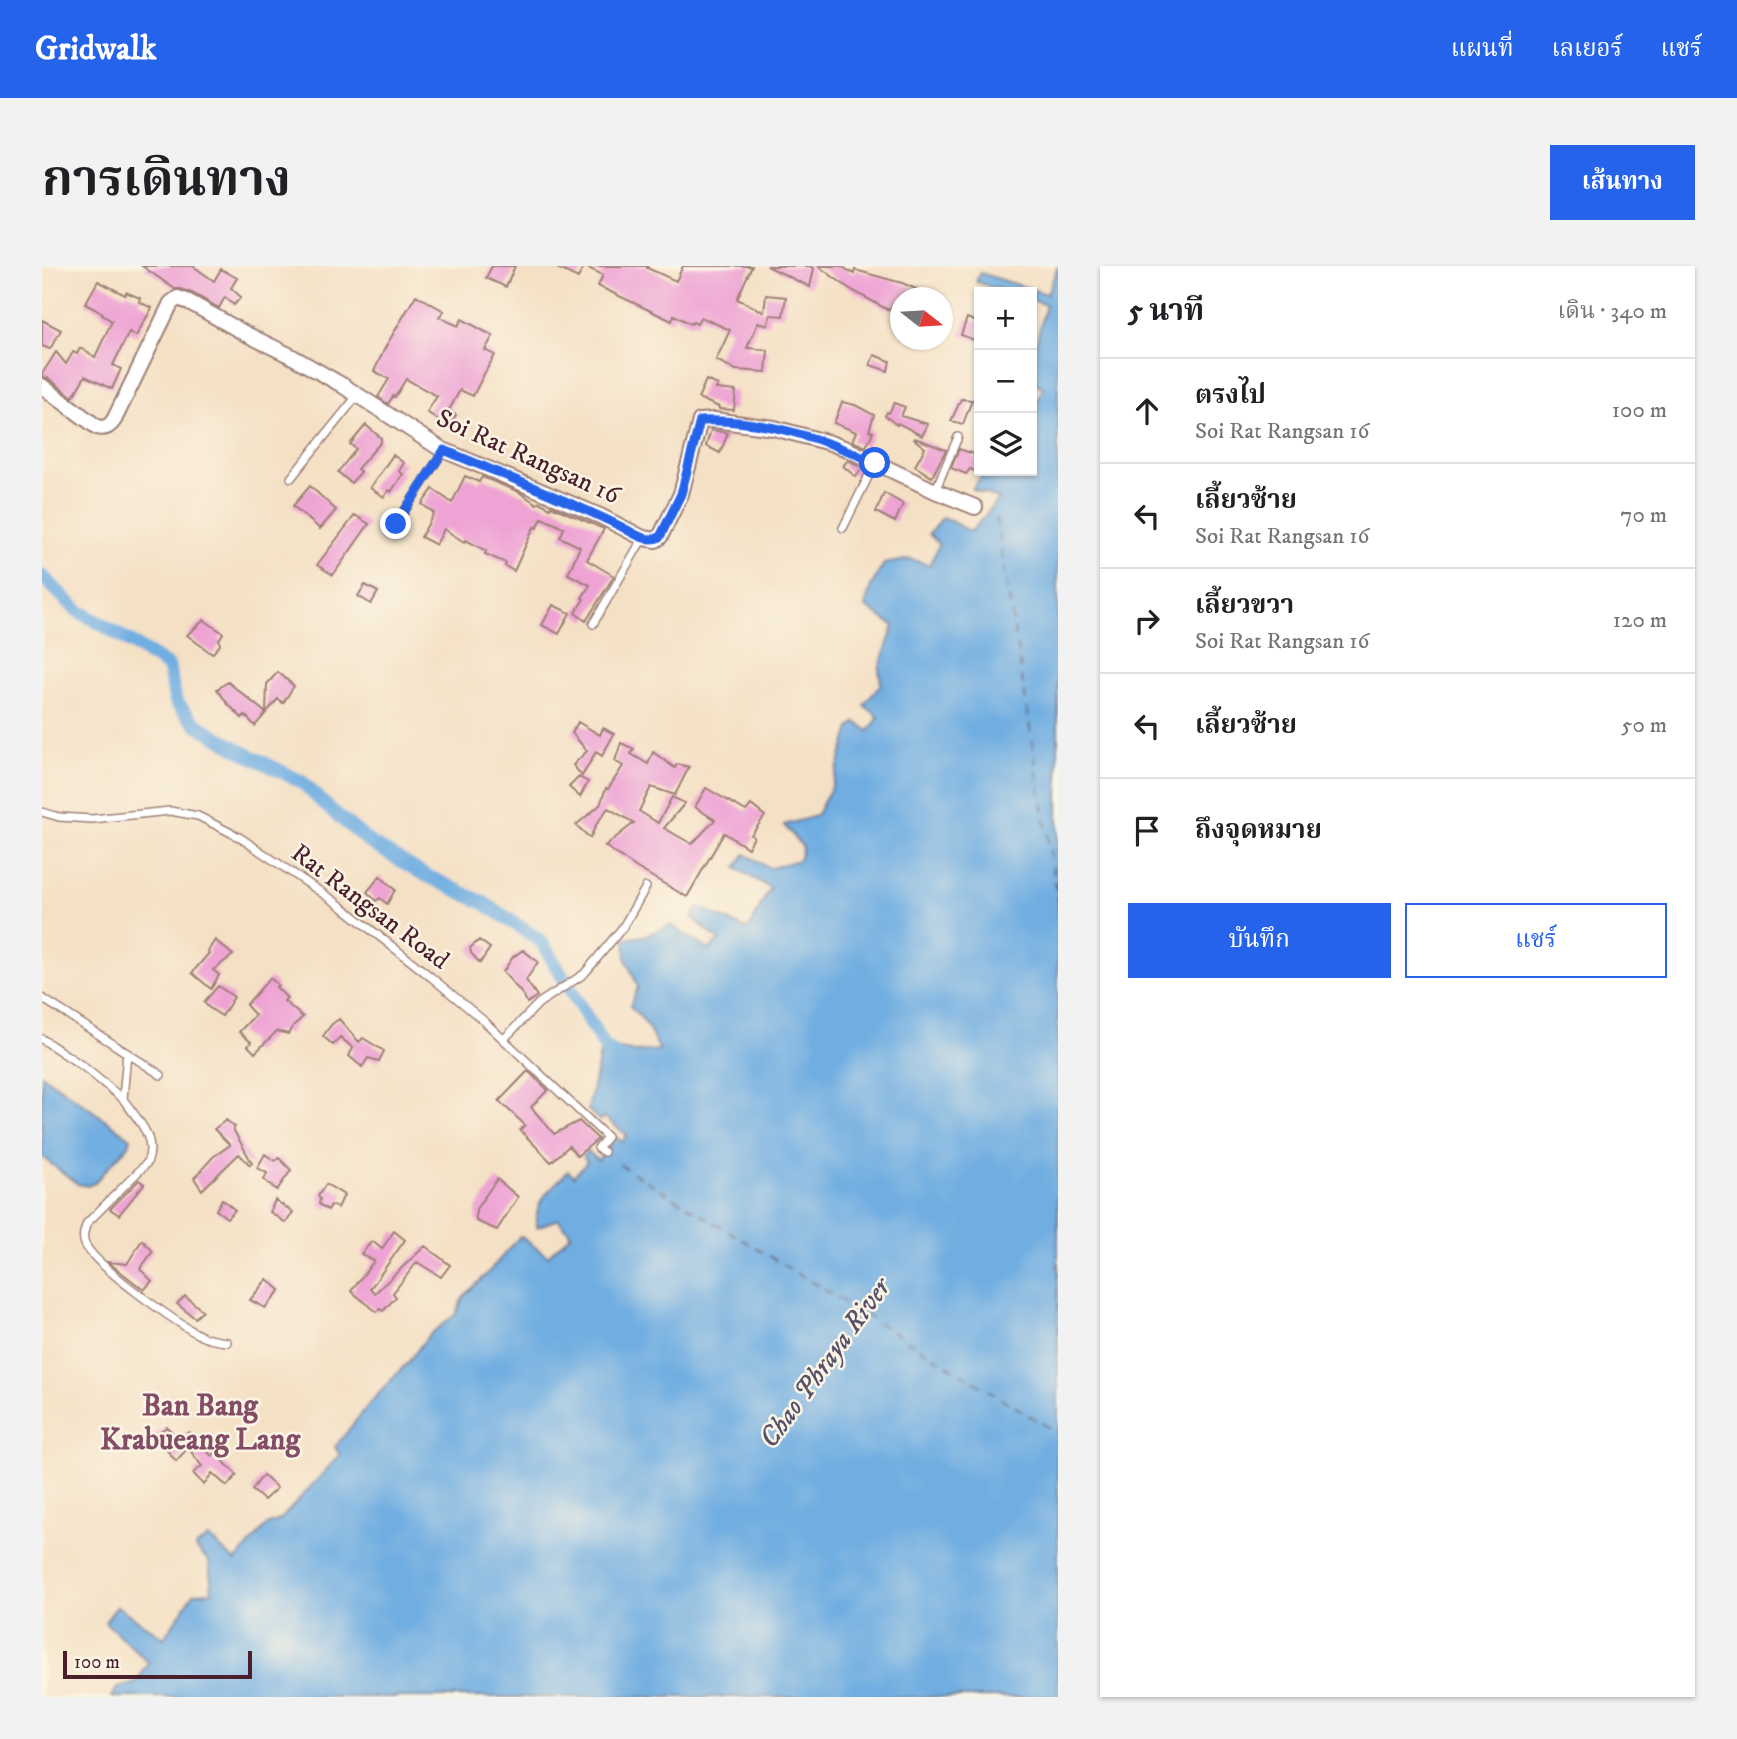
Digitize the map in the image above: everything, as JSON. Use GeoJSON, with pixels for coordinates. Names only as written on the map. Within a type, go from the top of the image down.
{"type":"FeatureCollection","features":[{"type":"Feature","properties":{"kind":"street","name":"Soi Rat Rangsan 16"},"geometry":{"type":"LineString","coordinates":[[42,386],[97,427],[103,429],[109,426],[171,303],[178,298],[292,356],[444,450],[600,516],[643,538]]}},
{"type":"Feature","properties":{"kind":"street"},"geometry":{"type":"LineString","coordinates":[[643,538],[656,540],[660,537],[677,503],[700,421],[714,420],[774,428],[847,449],[975,507]]}},
{"type":"Feature","properties":{"kind":"lane"},"geometry":{"type":"LineString","coordinates":[[291,478],[357,396]]}},
{"type":"Feature","properties":{"kind":"lane"},"geometry":{"type":"LineString","coordinates":[[935,491],[958,438]]}},
{"type":"Feature","properties":{"kind":"lane"},"geometry":{"type":"LineString","coordinates":[[396,524],[444,450]]}},
{"type":"Feature","properties":{"kind":"lane"},"geometry":{"type":"LineString","coordinates":[[844,528],[875,463]]}},
{"type":"Feature","properties":{"kind":"lane"},"geometry":{"type":"LineString","coordinates":[[593,624],[643,538]]}},
{"type":"Feature","properties":{"kind":"lane","name":"Rat Rangsan Road"},"geometry":{"type":"LineString","coordinates":[[42,812],[59,817],[92,819],[170,811],[198,816],[239,837],[337,903],[503,1039],[607,1137],[598,1148],[604,1152]]}},
{"type":"Feature","properties":{"kind":"lane"},"geometry":{"type":"LineString","coordinates":[[503,1039],[532,1010],[584,974],[623,927],[646,887]]}},
{"type":"Feature","properties":{"kind":"lane"},"geometry":{"type":"LineString","coordinates":[[42,998],[161,1075]]}},
{"type":"Feature","properties":{"kind":"lane"},"geometry":{"type":"LineString","coordinates":[[42,1039],[84,1067],[123,1099],[150,1138],[150,1156],[147,1163],[87,1223],[83,1240],[93,1255],[150,1301],[200,1335],[227,1342]]}},
{"type":"Feature","properties":{"kind":"lane"},"geometry":{"type":"LineString","coordinates":[[123,1099],[127,1053]]}},
{"type":"Feature","properties":{"kind":"water","name":"Chao Phraya River"},"geometry":{"type":"Polygon","coordinates":[[[1058,266],[1058,1697],[111,1697],[117,1688],[136,1683],[149,1663],[105,1622],[117,1606],[164,1638],[194,1593],[212,1592],[209,1561],[195,1547],[209,1537],[235,1561],[268,1524],[280,1520],[340,1455],[335,1447],[370,1403],[428,1336],[456,1314],[463,1297],[520,1236],[548,1256],[571,1234],[558,1219],[537,1227],[537,1211],[543,1198],[568,1171],[574,1176],[587,1162],[583,1156],[587,1151],[598,1160],[616,1137],[622,1142],[627,1135],[604,1117],[600,1121],[588,1110],[600,1054],[604,1046],[636,1052],[660,1050],[644,1021],[630,1006],[638,987],[626,959],[625,939],[644,936],[671,925],[709,950],[719,940],[692,917],[699,907],[748,930],[770,888],[736,868],[745,854],[770,868],[799,860],[803,847],[784,825],[816,816],[832,786],[850,728],[856,722],[869,731],[879,717],[864,705],[881,684],[879,669],[894,626],[865,606],[871,586],[884,564],[910,559],[930,565],[939,544],[929,534],[943,517],[971,532],[999,499],[972,489],[981,477],[993,479],[994,476],[1037,476],[1037,403],[1043,387],[1037,384],[1037,340],[1046,305],[1037,302],[1037,291],[1047,294],[1058,266]]]}},
{"type":"Feature","properties":{"kind":"water"},"geometry":{"type":"Polygon","coordinates":[[[980,273],[1025,287],[992,287],[976,282],[980,273]]]}},
{"type":"Feature","properties":{"kind":"water"},"geometry":{"type":"Polygon","coordinates":[[[42,1075],[131,1138],[129,1145],[95,1182],[88,1186],[78,1184],[42,1157],[42,1075]]]}},
{"type":"Feature","properties":{"kind":"building"},"geometry":{"type":"Polygon","coordinates":[[[142,266],[193,266],[214,281],[221,269],[237,278],[231,288],[241,297],[234,305],[225,297],[219,308],[192,293],[175,289],[142,266]]]}},
{"type":"Feature","properties":{"kind":"building"},"geometry":{"type":"Polygon","coordinates":[[[492,266],[515,266],[506,287],[486,278],[492,266]]]}},
{"type":"Feature","properties":{"kind":"building"},"geometry":{"type":"Polygon","coordinates":[[[553,266],[584,266],[578,278],[553,266]]]}},
{"type":"Feature","properties":{"kind":"building"},"geometry":{"type":"Polygon","coordinates":[[[584,266],[648,266],[647,268],[676,281],[683,266],[752,266],[737,299],[764,312],[766,295],[786,297],[783,316],[770,315],[768,325],[758,323],[747,348],[768,350],[766,372],[736,370],[716,360],[730,330],[701,317],[697,324],[691,324],[674,315],[672,321],[598,286],[603,275],[584,266]]]}},
{"type":"Feature","properties":{"kind":"building"},"geometry":{"type":"Polygon","coordinates":[[[767,266],[814,268],[810,287],[767,266]]]}},
{"type":"Feature","properties":{"kind":"building"},"geometry":{"type":"Polygon","coordinates":[[[818,266],[841,266],[854,274],[855,270],[911,287],[890,287],[888,310],[850,289],[818,266]]]}},
{"type":"Feature","properties":{"kind":"building"},"geometry":{"type":"Polygon","coordinates":[[[98,281],[125,295],[126,292],[140,298],[139,302],[152,308],[136,336],[129,332],[113,365],[121,369],[112,389],[85,376],[73,397],[48,378],[42,377],[42,374],[56,352],[66,364],[73,352],[77,354],[80,348],[95,357],[112,321],[85,304],[98,281]]]}},
{"type":"Feature","properties":{"kind":"building"},"geometry":{"type":"Polygon","coordinates":[[[416,295],[444,311],[439,317],[458,326],[462,319],[493,336],[485,350],[495,355],[473,396],[460,390],[449,410],[456,415],[448,427],[427,412],[437,396],[406,379],[388,404],[378,397],[389,379],[374,371],[416,295]]]}},
{"type":"Feature","properties":{"kind":"building"},"geometry":{"type":"Polygon","coordinates":[[[967,318],[974,321],[974,340],[961,335],[967,318]]]}},
{"type":"Feature","properties":{"kind":"building"},"geometry":{"type":"Polygon","coordinates":[[[42,320],[61,330],[50,349],[42,346],[42,320]]]}},
{"type":"Feature","properties":{"kind":"building"},"geometry":{"type":"Polygon","coordinates":[[[874,355],[890,361],[888,371],[870,365],[874,355]]]}},
{"type":"Feature","properties":{"kind":"building"},"geometry":{"type":"Polygon","coordinates":[[[706,380],[718,385],[716,389],[736,391],[734,410],[719,409],[698,398],[706,380]]]}},
{"type":"Feature","properties":{"kind":"building"},"geometry":{"type":"Polygon","coordinates":[[[961,399],[972,400],[963,424],[951,421],[961,399]]]}},
{"type":"Feature","properties":{"kind":"building"},"geometry":{"type":"Polygon","coordinates":[[[842,402],[855,405],[874,415],[869,431],[873,432],[866,447],[852,441],[856,432],[834,423],[842,402]]]}},
{"type":"Feature","properties":{"kind":"building"},"geometry":{"type":"Polygon","coordinates":[[[894,403],[905,407],[901,416],[928,424],[922,436],[898,423],[897,425],[885,416],[894,403]]]}},
{"type":"Feature","properties":{"kind":"building"},"geometry":{"type":"Polygon","coordinates":[[[366,425],[381,438],[381,442],[357,469],[361,472],[351,483],[338,472],[356,449],[350,444],[366,425]]]}},
{"type":"Feature","properties":{"kind":"building"},"geometry":{"type":"Polygon","coordinates":[[[711,430],[728,433],[720,453],[706,446],[711,430]]]}},
{"type":"Feature","properties":{"kind":"building"},"geometry":{"type":"Polygon","coordinates":[[[915,438],[946,450],[932,477],[915,466],[925,448],[915,438]]]}},
{"type":"Feature","properties":{"kind":"building"},"geometry":{"type":"Polygon","coordinates":[[[959,449],[974,454],[974,471],[970,469],[966,474],[951,468],[959,449]]]}},
{"type":"Feature","properties":{"kind":"building"},"geometry":{"type":"Polygon","coordinates":[[[393,455],[404,463],[399,471],[403,474],[391,492],[389,490],[384,497],[370,488],[393,455]]]}},
{"type":"Feature","properties":{"kind":"building"},"geometry":{"type":"Polygon","coordinates":[[[848,460],[862,468],[856,477],[843,466],[848,460]]]}},
{"type":"Feature","properties":{"kind":"building"},"geometry":{"type":"Polygon","coordinates":[[[465,476],[479,482],[482,477],[517,491],[537,504],[539,502],[550,508],[551,506],[604,529],[587,560],[614,576],[586,621],[575,613],[590,585],[568,574],[580,547],[560,537],[564,528],[542,518],[537,528],[534,527],[514,571],[505,566],[506,563],[485,554],[486,551],[466,540],[464,542],[444,529],[436,545],[421,537],[434,513],[422,504],[433,489],[452,503],[465,476]]]}},
{"type":"Feature","properties":{"kind":"building"},"geometry":{"type":"Polygon","coordinates":[[[310,486],[336,510],[320,529],[293,506],[310,486]]]}},
{"type":"Feature","properties":{"kind":"building"},"geometry":{"type":"Polygon","coordinates":[[[884,493],[903,504],[895,522],[876,512],[884,493]]]}},
{"type":"Feature","properties":{"kind":"building"},"geometry":{"type":"Polygon","coordinates":[[[355,515],[369,524],[333,575],[317,565],[355,515]]]}},
{"type":"Feature","properties":{"kind":"building"},"geometry":{"type":"Polygon","coordinates":[[[365,585],[378,592],[371,604],[358,596],[365,585]]]}},
{"type":"Feature","properties":{"kind":"building"},"geometry":{"type":"Polygon","coordinates":[[[553,605],[570,613],[559,634],[542,625],[553,605]]]}},
{"type":"Feature","properties":{"kind":"building"},"geometry":{"type":"Polygon","coordinates":[[[204,620],[223,633],[219,640],[220,645],[212,654],[187,635],[204,620]]]}},
{"type":"Feature","properties":{"kind":"building"},"geometry":{"type":"Polygon","coordinates":[[[278,672],[294,686],[283,703],[278,699],[266,713],[267,684],[278,672]]]}},
{"type":"Feature","properties":{"kind":"building"},"geometry":{"type":"Polygon","coordinates":[[[228,682],[266,713],[255,726],[245,715],[242,718],[217,689],[228,682]]]}},
{"type":"Feature","properties":{"kind":"building"},"geometry":{"type":"Polygon","coordinates":[[[578,722],[600,735],[603,728],[614,734],[602,756],[596,752],[582,776],[573,765],[587,751],[572,733],[578,722]]]}},
{"type":"Feature","properties":{"kind":"building"},"geometry":{"type":"Polygon","coordinates":[[[621,743],[634,749],[631,754],[648,764],[653,752],[675,768],[677,764],[689,767],[675,795],[651,787],[639,811],[658,823],[672,797],[685,803],[664,828],[692,844],[715,820],[695,807],[706,788],[746,811],[751,805],[765,816],[751,835],[754,837],[748,848],[724,833],[687,897],[605,846],[634,823],[608,808],[590,838],[576,825],[600,805],[606,788],[608,789],[623,766],[615,761],[621,743]]]}},
{"type":"Feature","properties":{"kind":"building"},"geometry":{"type":"Polygon","coordinates":[[[579,777],[588,782],[580,797],[569,787],[579,777]]]}},
{"type":"Feature","properties":{"kind":"building"},"geometry":{"type":"Polygon","coordinates":[[[380,876],[395,890],[387,904],[380,898],[376,901],[367,892],[380,876]]]}},
{"type":"Feature","properties":{"kind":"building"},"geometry":{"type":"Polygon","coordinates":[[[215,940],[233,955],[213,970],[219,975],[211,989],[192,973],[209,953],[215,940]]]}},
{"type":"Feature","properties":{"kind":"building"},"geometry":{"type":"Polygon","coordinates":[[[479,940],[490,948],[480,963],[470,948],[479,940]]]}},
{"type":"Feature","properties":{"kind":"building"},"geometry":{"type":"Polygon","coordinates":[[[523,950],[538,962],[526,980],[537,996],[527,1003],[503,972],[513,957],[523,950]]]}},
{"type":"Feature","properties":{"kind":"building"},"geometry":{"type":"Polygon","coordinates":[[[270,978],[287,998],[284,1001],[303,1017],[288,1034],[277,1031],[255,1053],[248,1046],[251,1042],[239,1032],[255,1015],[246,1005],[270,978]]]}},
{"type":"Feature","properties":{"kind":"building"},"geometry":{"type":"Polygon","coordinates":[[[218,986],[234,997],[222,1016],[204,1002],[218,986]]]}},
{"type":"Feature","properties":{"kind":"building"},"geometry":{"type":"Polygon","coordinates":[[[339,1019],[359,1042],[363,1038],[384,1051],[379,1061],[368,1058],[362,1067],[349,1056],[353,1048],[340,1037],[333,1045],[323,1036],[339,1019]]]}},
{"type":"Feature","properties":{"kind":"building"},"geometry":{"type":"Polygon","coordinates":[[[528,1071],[548,1090],[531,1107],[554,1134],[579,1121],[598,1139],[577,1156],[569,1146],[551,1162],[520,1130],[525,1125],[499,1101],[528,1071]]]}},
{"type":"Feature","properties":{"kind":"building"},"geometry":{"type":"Polygon","coordinates":[[[226,1120],[235,1127],[233,1129],[252,1163],[250,1165],[239,1154],[202,1190],[194,1178],[213,1157],[230,1145],[214,1129],[226,1120]]]}},
{"type":"Feature","properties":{"kind":"building"},"geometry":{"type":"Polygon","coordinates":[[[265,1154],[275,1161],[279,1158],[291,1170],[277,1190],[264,1180],[267,1173],[257,1168],[265,1154]]]}},
{"type":"Feature","properties":{"kind":"building"},"geometry":{"type":"Polygon","coordinates":[[[497,1179],[518,1197],[497,1230],[476,1221],[476,1209],[497,1179]]]}},
{"type":"Feature","properties":{"kind":"building"},"geometry":{"type":"Polygon","coordinates":[[[139,1180],[144,1184],[119,1215],[110,1209],[139,1180]]]}},
{"type":"Feature","properties":{"kind":"building"},"geometry":{"type":"Polygon","coordinates":[[[326,1184],[344,1195],[338,1208],[331,1205],[328,1210],[319,1204],[318,1196],[326,1184]]]}},
{"type":"Feature","properties":{"kind":"building"},"geometry":{"type":"Polygon","coordinates":[[[222,1199],[235,1210],[227,1218],[216,1210],[222,1199]]]}},
{"type":"Feature","properties":{"kind":"building"},"geometry":{"type":"Polygon","coordinates":[[[275,1200],[293,1212],[286,1223],[270,1212],[275,1200]]]}},
{"type":"Feature","properties":{"kind":"building"},"geometry":{"type":"Polygon","coordinates":[[[394,1231],[405,1240],[370,1289],[375,1293],[425,1246],[450,1265],[441,1277],[417,1262],[393,1293],[396,1297],[383,1311],[380,1309],[377,1312],[351,1291],[374,1261],[361,1254],[372,1241],[382,1249],[394,1231]]]}},
{"type":"Feature","properties":{"kind":"building"},"geometry":{"type":"Polygon","coordinates":[[[142,1240],[153,1251],[140,1269],[152,1281],[144,1290],[108,1262],[127,1264],[142,1240]]]}},
{"type":"Feature","properties":{"kind":"building"},"geometry":{"type":"Polygon","coordinates":[[[267,1279],[280,1290],[265,1308],[250,1300],[267,1279]]]}},
{"type":"Feature","properties":{"kind":"building"},"geometry":{"type":"Polygon","coordinates":[[[185,1296],[203,1311],[195,1318],[177,1304],[185,1296]]]}},
{"type":"Feature","properties":{"kind":"building"},"geometry":{"type":"Polygon","coordinates":[[[167,1427],[178,1439],[189,1432],[212,1456],[215,1453],[237,1475],[227,1486],[212,1473],[204,1485],[193,1473],[202,1466],[188,1448],[176,1461],[154,1435],[167,1427]]]}},
{"type":"Feature","properties":{"kind":"building"},"geometry":{"type":"Polygon","coordinates":[[[263,1475],[277,1488],[264,1500],[252,1490],[263,1475]]]}},
{"type":"Feature","properties":{"kind":"waterway"},"geometry":{"type":"LineString","coordinates":[[42,576],[78,611],[168,666],[176,702],[196,724],[302,782],[369,842],[425,875],[484,903],[541,941],[604,1046],[618,1057]]}},
{"type":"Feature","properties":{"kind":"ferry route"},"geometry":{"type":"LineString","coordinates":[[996,518],[1058,901]]}},
{"type":"Feature","properties":{"kind":"ferry route"},"geometry":{"type":"LineString","coordinates":[[619,1164],[1058,1433]]}},
{"type":"Feature","properties":{"kind":"district","name":"Ban Bang Krabueang Lang"},"geometry":{"type":"Point","coordinates":[200,1423]}},
{"type":"Feature","properties":{"kind":"route"},"geometry":{"type":"LineString","coordinates":[[396,524],[444,450],[652,540],[660,537],[681,494],[700,421],[714,420],[789,431],[847,449],[875,463]]}}]}
